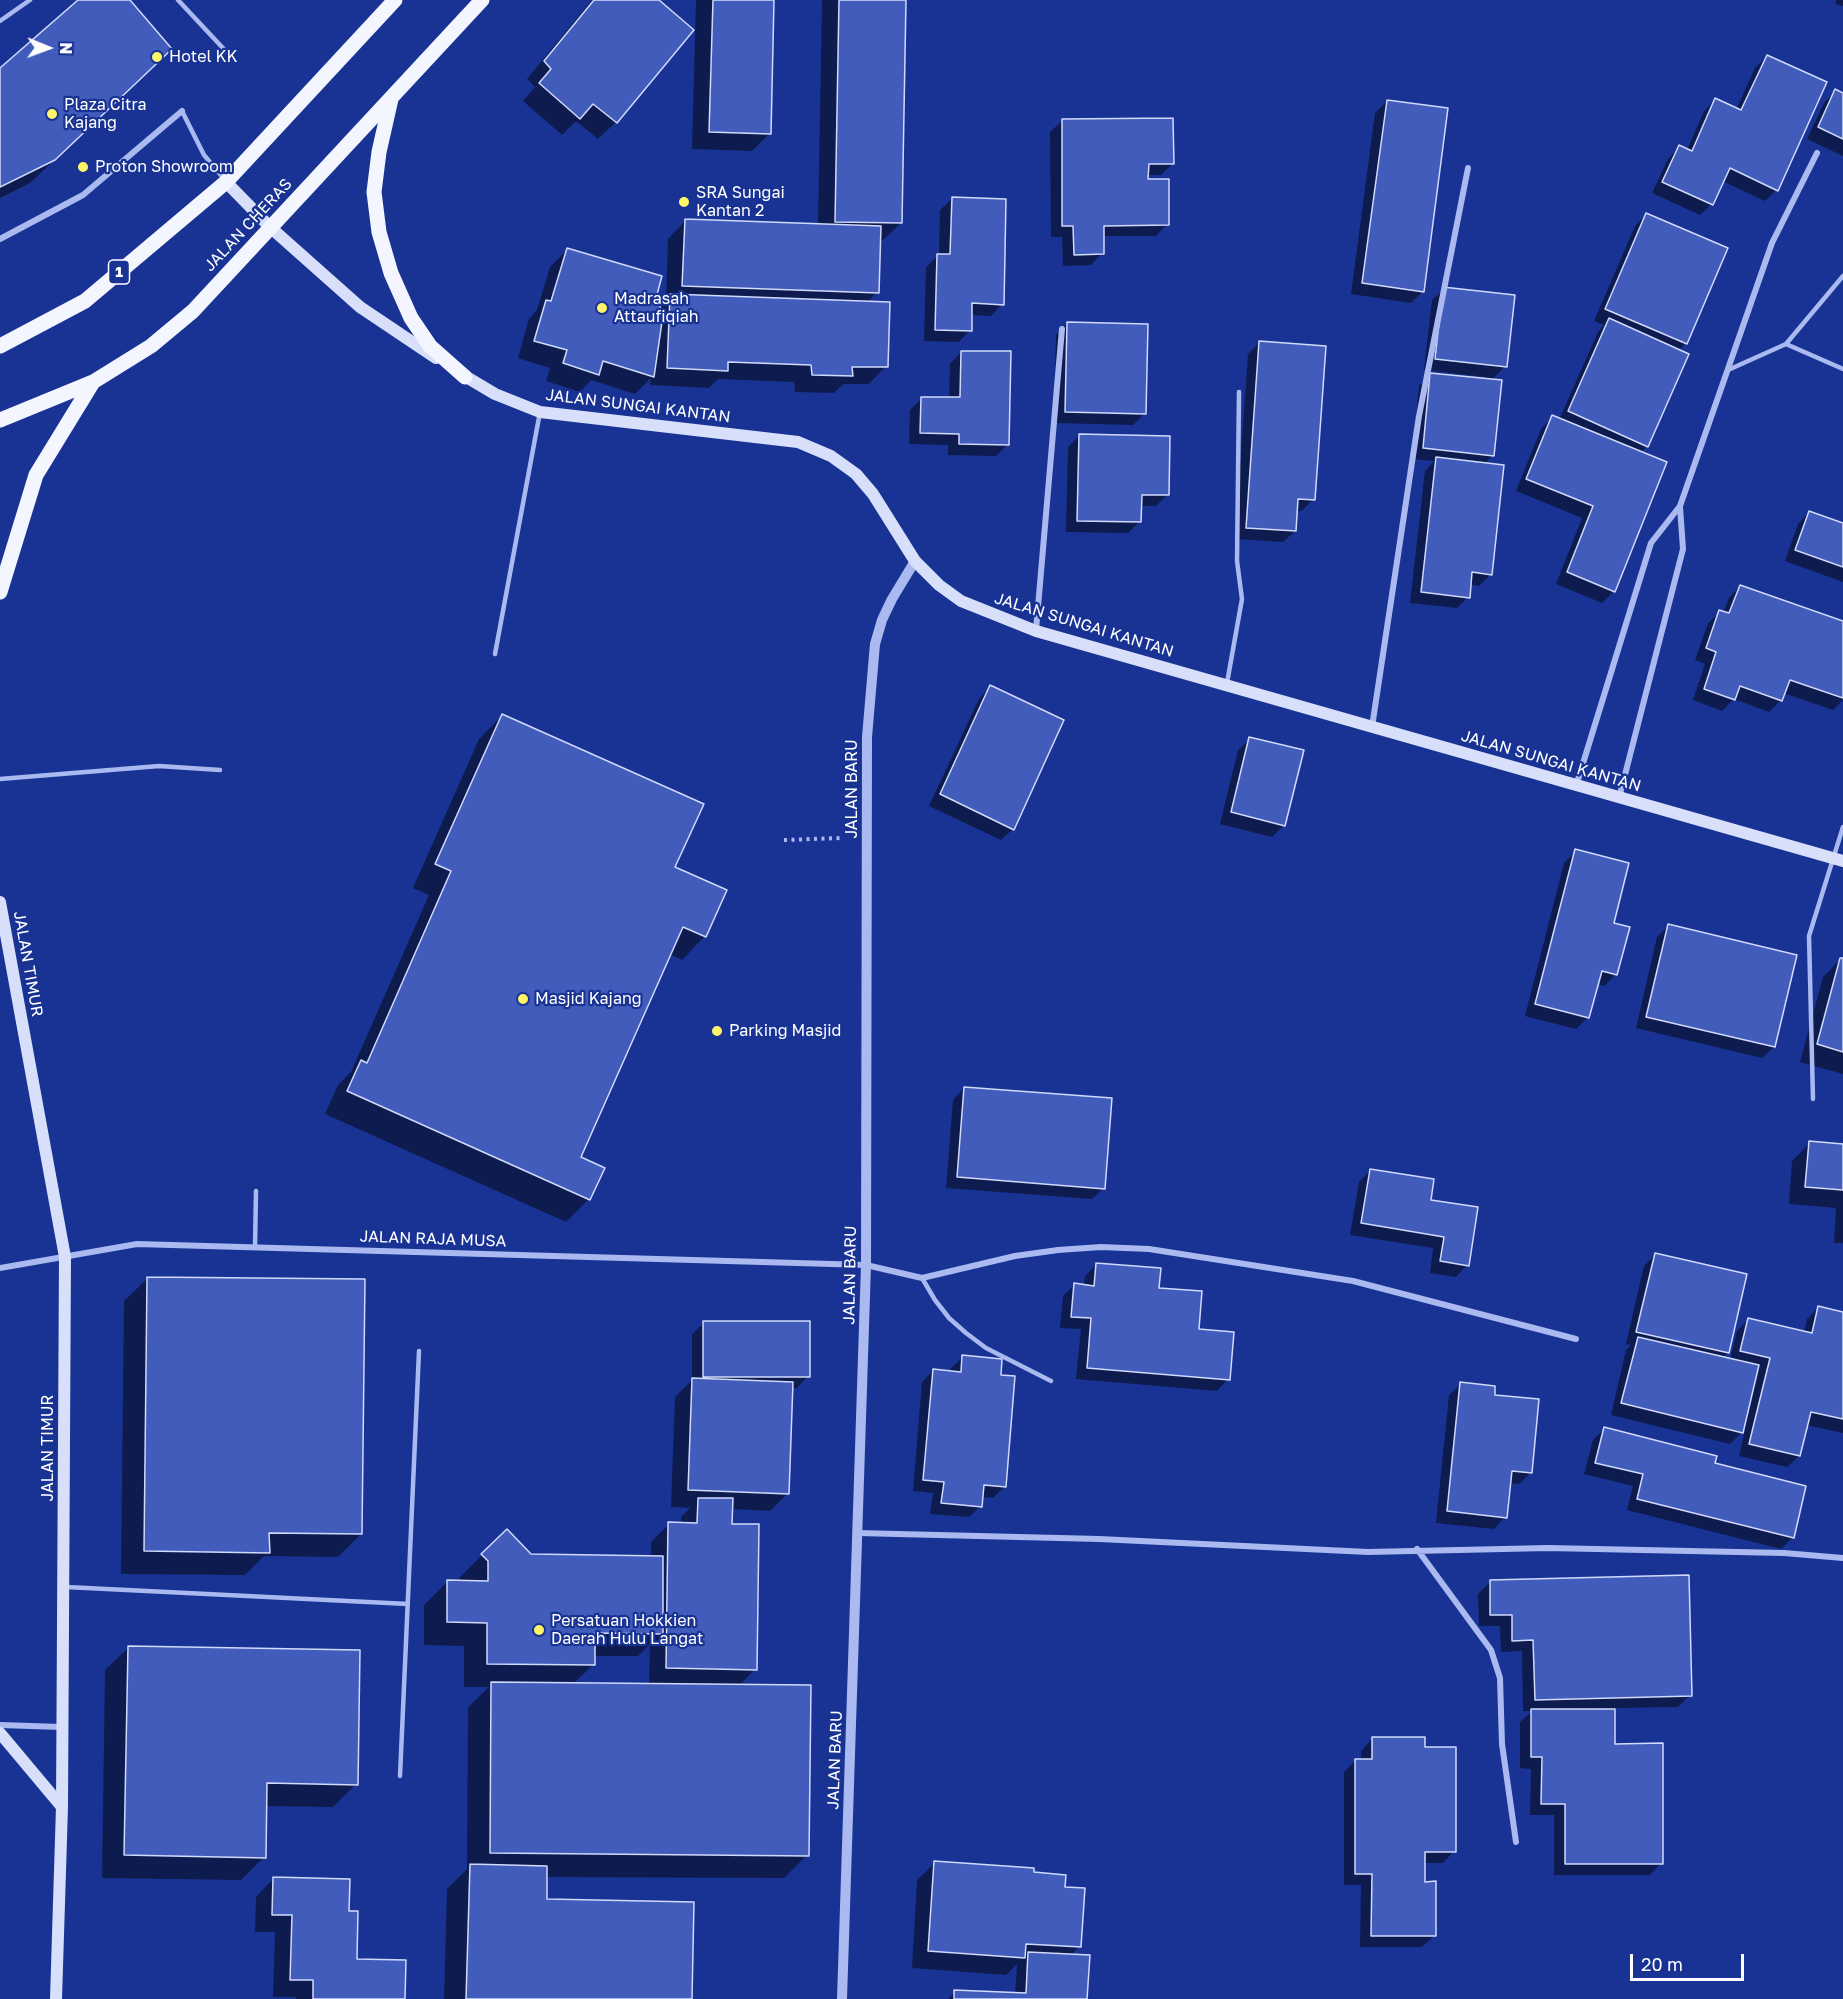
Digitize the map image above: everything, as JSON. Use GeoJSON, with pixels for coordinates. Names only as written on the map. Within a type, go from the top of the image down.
{"type":"FeatureCollection","features":[{"type":"Feature","properties":{"kind":"main road","name":"1"},"geometry":{"type":"LineString","coordinates":[[0,346],[85,301],[226,182],[395,0]]}},
{"type":"Feature","properties":{"kind":"main road","name":"JALAN CHERAS"},"geometry":{"type":"LineString","coordinates":[[0,420],[93,382],[151,346],[193,311],[482,0]]}},
{"type":"Feature","properties":{"kind":"main road"},"geometry":{"type":"LineString","coordinates":[[391,99],[379,152],[374,192],[379,232],[391,273],[411,318],[430,346],[465,377]]}},
{"type":"Feature","properties":{"kind":"main road","name":"JALAN SUNGAI KANTAN"},"geometry":{"type":"LineString","coordinates":[[226,182],[270,227],[360,307],[465,377],[495,394],[540,412],[798,442],[831,456],[856,474],[873,494],[915,561],[939,585],[962,601],[1036,631],[1837,859]]}},
{"type":"Feature","properties":{"kind":"main road"},"geometry":{"type":"LineString","coordinates":[[0,592],[36,475],[93,382]]}},
{"type":"Feature","properties":{"kind":"main road","name":"JALAN TIMUR"},"geometry":{"type":"LineString","coordinates":[[0,902],[65,1257],[62,1808],[56,1999]]}},
{"type":"Feature","properties":{"kind":"main road"},"geometry":{"type":"LineString","coordinates":[[0,1733],[62,1808]]}},
{"type":"Feature","properties":{"kind":"street"},"geometry":{"type":"LineString","coordinates":[[0,239],[83,195],[182,111]]}},
{"type":"Feature","properties":{"kind":"street"},"geometry":{"type":"LineString","coordinates":[[1576,786],[1652,543],[1680,507],[1772,243],[1816,153]]}},
{"type":"Feature","properties":{"kind":"street"},"geometry":{"type":"LineString","coordinates":[[1372,727],[1419,416],[1468,168]]}},
{"type":"Feature","properties":{"kind":"street"},"geometry":{"type":"LineString","coordinates":[[1036,631],[1062,329]]}},
{"type":"Feature","properties":{"kind":"street"},"geometry":{"type":"LineString","coordinates":[[1619,798],[1683,549],[1680,507]]}},
{"type":"Feature","properties":{"kind":"street","name":"JALAN BARU"},"geometry":{"type":"LineString","coordinates":[[842,1999],[866,1265],[867,737],[875,644],[882,620],[892,599],[915,561]]}},
{"type":"Feature","properties":{"kind":"street","name":"JALAN RAJA MUSA"},"geometry":{"type":"LineString","coordinates":[[0,1268],[137,1244],[866,1265],[922,1278]]}},
{"type":"Feature","properties":{"kind":"street"},"geometry":{"type":"LineString","coordinates":[[922,1278],[1015,1256],[1058,1250],[1101,1246],[1149,1249],[1353,1281],[1576,1339]]}},
{"type":"Feature","properties":{"kind":"street"},"geometry":{"type":"LineString","coordinates":[[857,1533],[1099,1539],[1368,1552],[1560,1548],[1784,1553],[1843,1558]]}},
{"type":"Feature","properties":{"kind":"street"},"geometry":{"type":"LineString","coordinates":[[1417,1550],[1491,1650],[1500,1678],[1502,1744],[1516,1842]]}},
{"type":"Feature","properties":{"kind":"street"},"geometry":{"type":"LineString","coordinates":[[0,1725],[62,1727]]}},
{"type":"Feature","properties":{"kind":"lane"},"geometry":{"type":"LineString","coordinates":[[0,21],[30,0]]}},
{"type":"Feature","properties":{"kind":"lane"},"geometry":{"type":"LineString","coordinates":[[178,0],[235,61]]}},
{"type":"Feature","properties":{"kind":"lane"},"geometry":{"type":"LineString","coordinates":[[182,111],[204,155],[226,182]]}},
{"type":"Feature","properties":{"kind":"lane"},"geometry":{"type":"LineString","coordinates":[[1728,370],[1786,344],[1843,276]]}},
{"type":"Feature","properties":{"kind":"lane"},"geometry":{"type":"LineString","coordinates":[[1786,344],[1843,369]]}},
{"type":"Feature","properties":{"kind":"lane"},"geometry":{"type":"LineString","coordinates":[[1227,686],[1242,599],[1237,561],[1239,392]]}},
{"type":"Feature","properties":{"kind":"lane"},"geometry":{"type":"LineString","coordinates":[[495,654],[540,412]]}},
{"type":"Feature","properties":{"kind":"lane"},"geometry":{"type":"LineString","coordinates":[[0,779],[159,766],[220,770]]}},
{"type":"Feature","properties":{"kind":"lane"},"geometry":{"type":"LineString","coordinates":[[1813,1099],[1809,936],[1837,859],[1843,827]]}},
{"type":"Feature","properties":{"kind":"lane"},"geometry":{"type":"LineString","coordinates":[[255,1247],[256,1191]]}},
{"type":"Feature","properties":{"kind":"lane"},"geometry":{"type":"LineString","coordinates":[[922,1278],[949,1318],[966,1333],[986,1348],[1052,1381]]}},
{"type":"Feature","properties":{"kind":"lane"},"geometry":{"type":"LineString","coordinates":[[399,1776],[420,1351]]}},
{"type":"Feature","properties":{"kind":"lane"},"geometry":{"type":"LineString","coordinates":[[64,1587],[408,1604]]}},
{"type":"Feature","properties":{"kind":"path"},"geometry":{"type":"LineString","coordinates":[[784,840],[867,837]]}},
{"type":"Feature","properties":{"kind":"building","name":"Plaza Citra Kajang"},"geometry":{"type":"Polygon","coordinates":[[[78,0],[130,0],[172,49],[55,160],[0,187],[0,68],[78,0]]]}},
{"type":"Feature","properties":{"kind":"building"},"geometry":{"type":"Polygon","coordinates":[[[594,0],[659,0],[694,30],[617,123],[593,104],[580,119],[539,83],[551,69],[544,61],[594,0]]]}},
{"type":"Feature","properties":{"kind":"building"},"geometry":{"type":"Polygon","coordinates":[[[713,0],[774,0],[771,134],[709,132],[713,0]]]}},
{"type":"Feature","properties":{"kind":"building"},"geometry":{"type":"Polygon","coordinates":[[[839,0],[906,0],[902,223],[835,222],[839,0]]]}},
{"type":"Feature","properties":{"kind":"building"},"geometry":{"type":"Polygon","coordinates":[[[1767,55],[1827,82],[1778,191],[1730,168],[1713,205],[1662,182],[1679,145],[1692,151],[1715,98],[1741,110],[1767,55]]]}},
{"type":"Feature","properties":{"kind":"building"},"geometry":{"type":"Polygon","coordinates":[[[1835,89],[1843,93],[1843,139],[1818,127],[1835,89]]]}},
{"type":"Feature","properties":{"kind":"building"},"geometry":{"type":"Polygon","coordinates":[[[1387,100],[1448,108],[1424,292],[1362,283],[1387,100]]]}},
{"type":"Feature","properties":{"kind":"building"},"geometry":{"type":"Polygon","coordinates":[[[1173,118],[1174,164],[1149,164],[1148,179],[1169,179],[1169,225],[1104,226],[1104,254],[1074,255],[1073,226],[1062,226],[1062,119],[1173,118]]]}},
{"type":"Feature","properties":{"kind":"building"},"geometry":{"type":"Polygon","coordinates":[[[952,197],[1006,199],[1004,305],[972,303],[972,331],[935,330],[937,254],[950,254],[952,197]]]}},
{"type":"Feature","properties":{"kind":"building"},"geometry":{"type":"Polygon","coordinates":[[[1646,213],[1728,248],[1687,344],[1605,309],[1646,213]]]}},
{"type":"Feature","properties":{"kind":"building"},"geometry":{"type":"Polygon","coordinates":[[[685,219],[881,226],[879,293],[682,286],[685,219]]]}},
{"type":"Feature","properties":{"kind":"building","name":"Madrasah Attaufiqiah"},"geometry":{"type":"Polygon","coordinates":[[[567,248],[662,276],[655,302],[661,303],[659,314],[663,315],[654,377],[603,361],[599,375],[563,363],[567,350],[534,341],[546,300],[551,301],[567,248]]]}},
{"type":"Feature","properties":{"kind":"building"},"geometry":{"type":"Polygon","coordinates":[[[1443,287],[1515,295],[1507,367],[1435,359],[1443,287]]]}},
{"type":"Feature","properties":{"kind":"building"},"geometry":{"type":"Polygon","coordinates":[[[670,294],[890,302],[888,367],[852,367],[853,376],[812,375],[811,365],[728,362],[728,371],[667,368],[670,294]]]}},
{"type":"Feature","properties":{"kind":"building"},"geometry":{"type":"Polygon","coordinates":[[[1609,318],[1689,354],[1648,447],[1568,411],[1609,318]]]}},
{"type":"Feature","properties":{"kind":"building"},"geometry":{"type":"Polygon","coordinates":[[[1067,322],[1148,324],[1146,414],[1065,412],[1067,322]]]}},
{"type":"Feature","properties":{"kind":"building"},"geometry":{"type":"Polygon","coordinates":[[[1259,341],[1326,346],[1315,500],[1298,499],[1296,531],[1246,528],[1259,341]]]}},
{"type":"Feature","properties":{"kind":"building"},"geometry":{"type":"Polygon","coordinates":[[[961,351],[1011,351],[1009,445],[959,444],[959,434],[920,433],[921,397],[960,397],[961,351]]]}},
{"type":"Feature","properties":{"kind":"building"},"geometry":{"type":"Polygon","coordinates":[[[1430,373],[1502,380],[1494,456],[1423,448],[1430,373]]]}},
{"type":"Feature","properties":{"kind":"building"},"geometry":{"type":"Polygon","coordinates":[[[1552,415],[1667,462],[1615,592],[1567,572],[1593,506],[1526,479],[1552,415]]]}},
{"type":"Feature","properties":{"kind":"building"},"geometry":{"type":"Polygon","coordinates":[[[1079,434],[1170,436],[1169,495],[1142,495],[1141,522],[1077,521],[1079,434]]]}},
{"type":"Feature","properties":{"kind":"building"},"geometry":{"type":"Polygon","coordinates":[[[1436,457],[1504,465],[1492,575],[1472,572],[1470,598],[1421,592],[1436,457]]]}},
{"type":"Feature","properties":{"kind":"building"},"geometry":{"type":"Polygon","coordinates":[[[1809,511],[1843,523],[1843,567],[1795,550],[1809,511]]]}},
{"type":"Feature","properties":{"kind":"building"},"geometry":{"type":"Polygon","coordinates":[[[1740,585],[1843,621],[1843,698],[1790,680],[1782,701],[1740,686],[1735,700],[1704,689],[1716,652],[1706,648],[1719,610],[1729,613],[1740,585]]]}},
{"type":"Feature","properties":{"kind":"building"},"geometry":{"type":"Polygon","coordinates":[[[990,685],[1064,720],[1014,830],[940,794],[990,685]]]}},
{"type":"Feature","properties":{"kind":"building","name":"Masjid Kajang"},"geometry":{"type":"Polygon","coordinates":[[[502,714],[704,804],[675,867],[727,890],[706,937],[683,927],[581,1157],[605,1168],[590,1200],[347,1091],[361,1060],[367,1063],[451,871],[435,864],[502,714]]]}},
{"type":"Feature","properties":{"kind":"building"},"geometry":{"type":"Polygon","coordinates":[[[1249,737],[1304,750],[1285,826],[1231,812],[1249,737]]]}},
{"type":"Feature","properties":{"kind":"building"},"geometry":{"type":"Polygon","coordinates":[[[1575,849],[1629,863],[1614,923],[1630,927],[1617,975],[1602,971],[1589,1018],[1535,1004],[1575,849]]]}},
{"type":"Feature","properties":{"kind":"building"},"geometry":{"type":"Polygon","coordinates":[[[1668,924],[1797,955],[1775,1047],[1646,1017],[1668,924]]]}},
{"type":"Feature","properties":{"kind":"building"},"geometry":{"type":"Polygon","coordinates":[[[1840,958],[1843,958],[1843,1052],[1817,1044],[1840,958]]]}},
{"type":"Feature","properties":{"kind":"building"},"geometry":{"type":"Polygon","coordinates":[[[964,1087],[1112,1098],[1105,1189],[957,1177],[964,1087]]]}},
{"type":"Feature","properties":{"kind":"building"},"geometry":{"type":"Polygon","coordinates":[[[1809,1141],[1843,1144],[1843,1190],[1805,1187],[1809,1141]]]}},
{"type":"Feature","properties":{"kind":"building"},"geometry":{"type":"Polygon","coordinates":[[[1370,1169],[1434,1179],[1431,1200],[1478,1207],[1469,1266],[1440,1261],[1444,1237],[1361,1223],[1370,1169]]]}},
{"type":"Feature","properties":{"kind":"building"},"geometry":{"type":"Polygon","coordinates":[[[1655,1253],[1747,1274],[1729,1353],[1636,1332],[1655,1253]]]}},
{"type":"Feature","properties":{"kind":"building"},"geometry":{"type":"Polygon","coordinates":[[[1096,1263],[1161,1268],[1159,1288],[1202,1291],[1199,1329],[1234,1332],[1230,1380],[1087,1368],[1091,1318],[1071,1317],[1074,1283],[1094,1286],[1096,1263]]]}},
{"type":"Feature","properties":{"kind":"building"},"geometry":{"type":"Polygon","coordinates":[[[147,1277],[365,1279],[362,1534],[269,1533],[270,1553],[144,1551],[147,1277]]]}},
{"type":"Feature","properties":{"kind":"building"},"geometry":{"type":"Polygon","coordinates":[[[1818,1306],[1843,1312],[1843,1419],[1811,1412],[1800,1456],[1749,1444],[1770,1358],[1740,1351],[1748,1318],[1812,1333],[1818,1306]]]}},
{"type":"Feature","properties":{"kind":"building"},"geometry":{"type":"Polygon","coordinates":[[[703,1321],[810,1321],[810,1377],[703,1377],[703,1321]]]}},
{"type":"Feature","properties":{"kind":"building"},"geometry":{"type":"Polygon","coordinates":[[[1638,1337],[1759,1365],[1743,1433],[1621,1403],[1638,1337]]]}},
{"type":"Feature","properties":{"kind":"building"},"geometry":{"type":"Polygon","coordinates":[[[962,1355],[1002,1359],[1001,1375],[1015,1376],[1006,1487],[984,1485],[982,1507],[941,1503],[944,1482],[923,1480],[933,1369],[961,1372],[962,1355]]]}},
{"type":"Feature","properties":{"kind":"building"},"geometry":{"type":"Polygon","coordinates":[[[692,1378],[793,1382],[789,1494],[688,1490],[692,1378]]]}},
{"type":"Feature","properties":{"kind":"building"},"geometry":{"type":"Polygon","coordinates":[[[1460,1382],[1495,1386],[1495,1395],[1539,1399],[1532,1473],[1512,1471],[1507,1518],[1447,1511],[1460,1382]]]}},
{"type":"Feature","properties":{"kind":"building"},"geometry":{"type":"Polygon","coordinates":[[[1604,1427],[1717,1456],[1715,1463],[1806,1486],[1794,1538],[1637,1499],[1643,1474],[1595,1463],[1604,1427]]]}},
{"type":"Feature","properties":{"kind":"building"},"geometry":{"type":"Polygon","coordinates":[[[698,1498],[733,1498],[732,1524],[759,1524],[757,1670],[666,1668],[668,1522],[697,1523],[698,1498]]]}},
{"type":"Feature","properties":{"kind":"building"},"geometry":{"type":"Polygon","coordinates":[[[507,1529],[531,1554],[663,1556],[663,1634],[595,1633],[595,1665],[487,1664],[487,1623],[447,1622],[447,1580],[488,1581],[488,1561],[481,1554],[507,1529]]]}},
{"type":"Feature","properties":{"kind":"building"},"geometry":{"type":"Polygon","coordinates":[[[1689,1575],[1692,1696],[1535,1700],[1533,1640],[1512,1641],[1512,1615],[1490,1615],[1490,1580],[1689,1575]]]}},
{"type":"Feature","properties":{"kind":"building"},"geometry":{"type":"Polygon","coordinates":[[[128,1646],[360,1650],[358,1785],[267,1783],[266,1858],[124,1855],[128,1646]]]}},
{"type":"Feature","properties":{"kind":"building"},"geometry":{"type":"Polygon","coordinates":[[[491,1682],[811,1685],[809,1856],[490,1853],[491,1682]]]}},
{"type":"Feature","properties":{"kind":"building"},"geometry":{"type":"Polygon","coordinates":[[[1531,1709],[1615,1709],[1615,1744],[1663,1743],[1663,1864],[1565,1864],[1565,1804],[1541,1804],[1542,1757],[1531,1757],[1531,1709]]]}},
{"type":"Feature","properties":{"kind":"building"},"geometry":{"type":"Polygon","coordinates":[[[1372,1737],[1425,1737],[1425,1747],[1456,1747],[1456,1852],[1425,1852],[1425,1882],[1436,1881],[1436,1936],[1371,1936],[1372,1874],[1355,1874],[1355,1759],[1372,1759],[1372,1737]]]}},
{"type":"Feature","properties":{"kind":"building"},"geometry":{"type":"Polygon","coordinates":[[[934,1861],[1034,1868],[1034,1872],[1066,1875],[1065,1887],[1085,1888],[1081,1947],[1026,1944],[1025,1958],[928,1951],[934,1861]]]}},
{"type":"Feature","properties":{"kind":"building"},"geometry":{"type":"Polygon","coordinates":[[[470,1864],[547,1866],[547,1899],[694,1902],[692,1999],[466,1999],[470,1864]]]}},
{"type":"Feature","properties":{"kind":"building"},"geometry":{"type":"Polygon","coordinates":[[[273,1877],[350,1879],[349,1911],[358,1911],[357,1959],[406,1960],[405,1999],[313,1999],[313,1980],[290,1980],[292,1915],[272,1915],[273,1877]]]}},
{"type":"Feature","properties":{"kind":"building"},"geometry":{"type":"Polygon","coordinates":[[[1028,1952],[1090,1955],[1087,1999],[954,1999],[954,1990],[1026,1993],[1028,1952]]]}},
{"type":"Feature","properties":{"kind":"place","name":"Hotel KK"},"geometry":{"type":"Point","coordinates":[157,57]}},
{"type":"Feature","properties":{"kind":"place","name":"Plaza Citra Kajang"},"geometry":{"type":"Point","coordinates":[52,114]}},
{"type":"Feature","properties":{"kind":"place","name":"Proton Showroom"},"geometry":{"type":"Point","coordinates":[83,167]}},
{"type":"Feature","properties":{"kind":"place","name":"SRA Sungai Kantan 2"},"geometry":{"type":"Point","coordinates":[684,202]}},
{"type":"Feature","properties":{"kind":"place","name":"Madrasah Attaufiqiah"},"geometry":{"type":"Point","coordinates":[602,308]}},
{"type":"Feature","properties":{"kind":"place","name":"Masjid Kajang"},"geometry":{"type":"Point","coordinates":[523,999]}},
{"type":"Feature","properties":{"kind":"place","name":"Parking Masjid"},"geometry":{"type":"Point","coordinates":[717,1031]}},
{"type":"Feature","properties":{"kind":"place","name":"Persatuan Hokkien Daerah Hulu Langat"},"geometry":{"type":"Point","coordinates":[539,1630]}}]}
